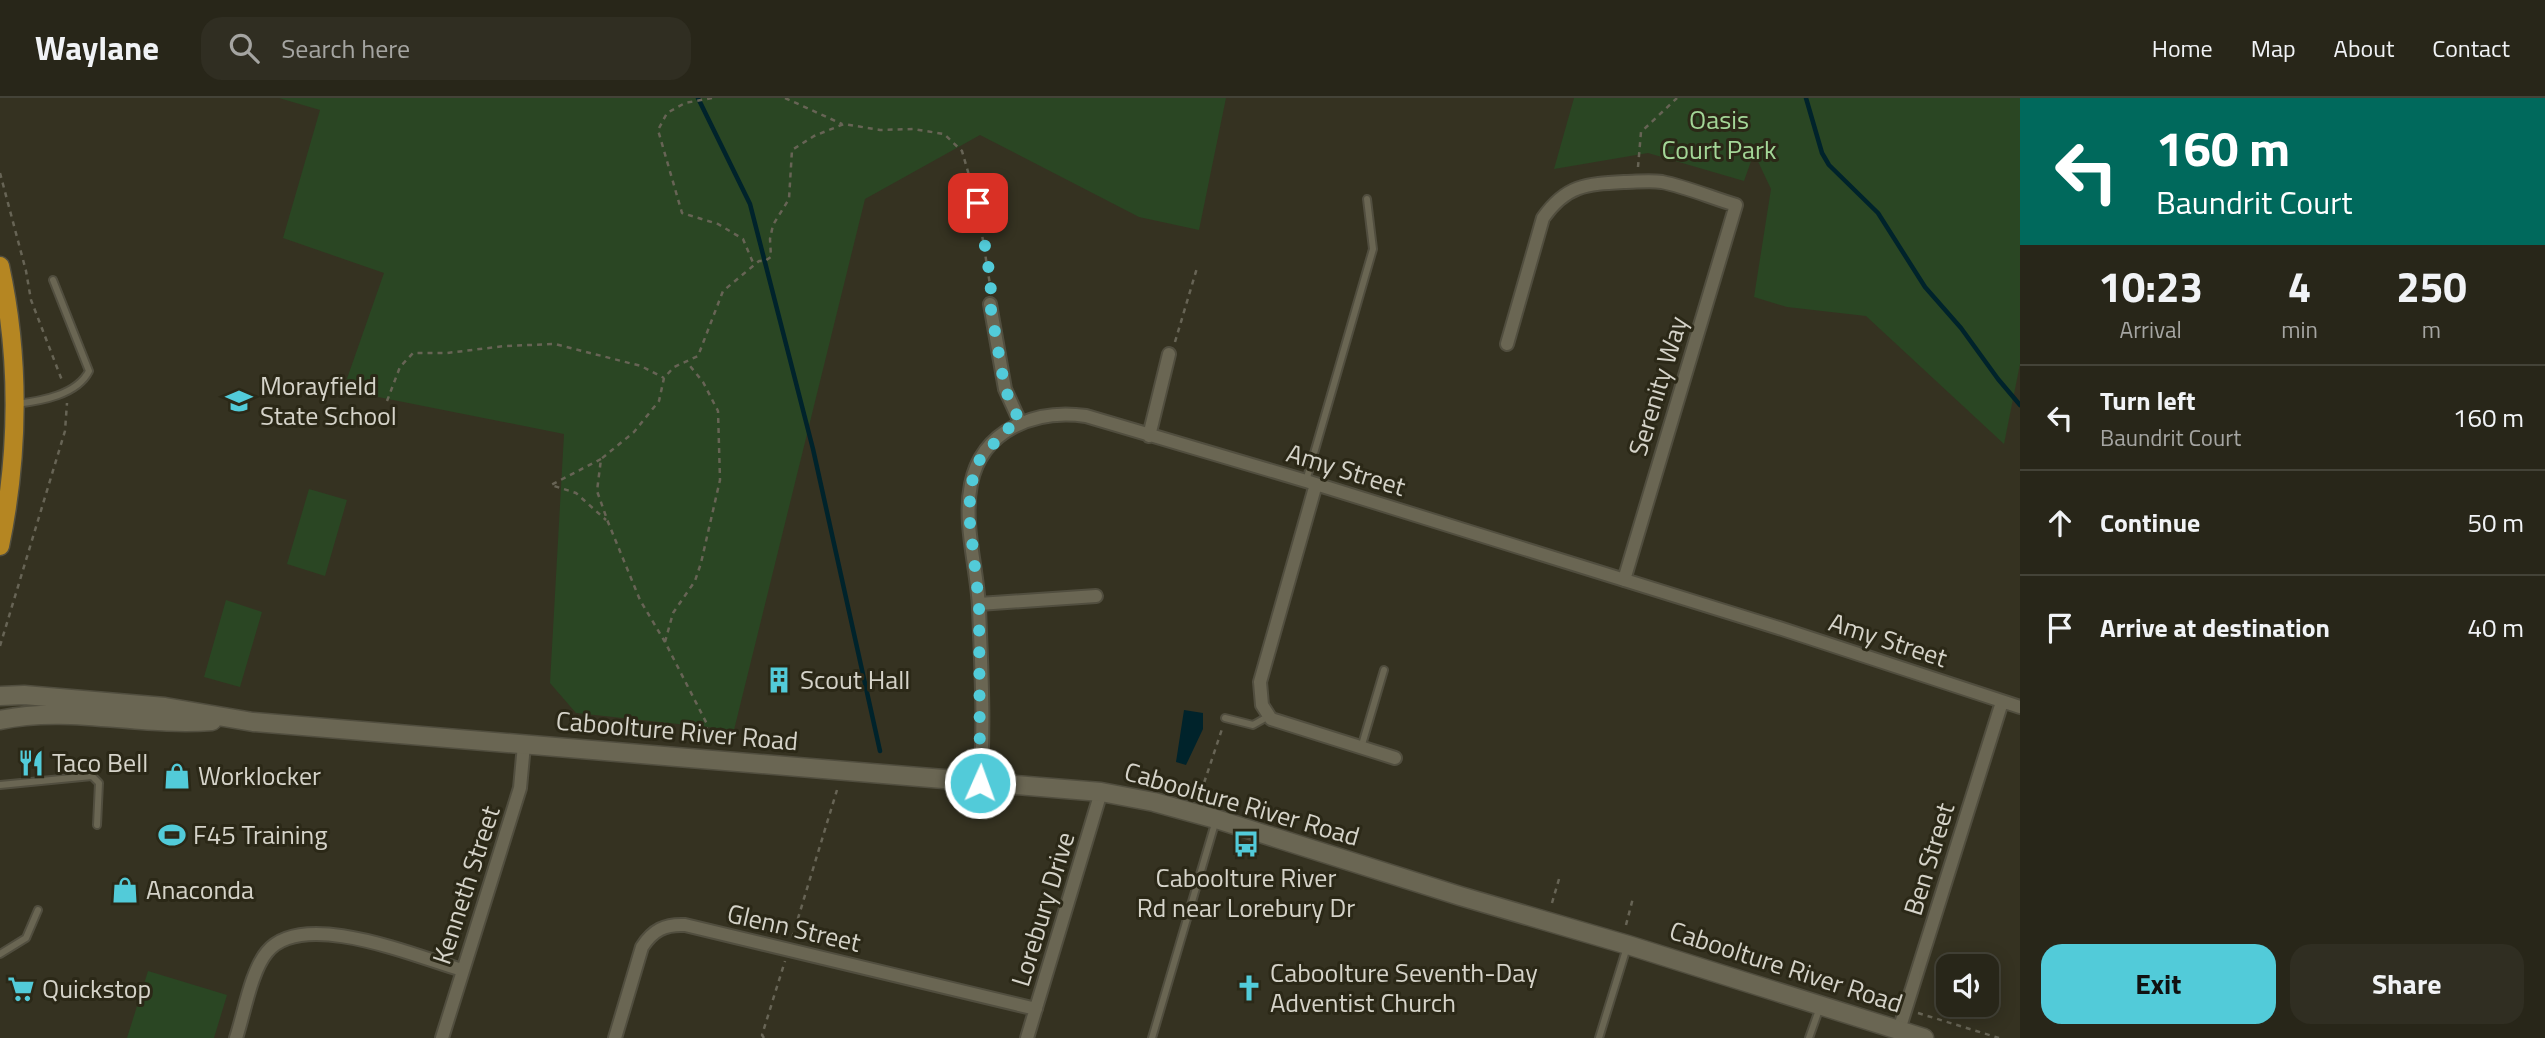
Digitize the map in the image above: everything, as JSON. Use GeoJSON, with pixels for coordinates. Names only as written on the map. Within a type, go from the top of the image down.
{"type":"FeatureCollection","features":[{"type":"Feature","properties":{"kind":"main road"},"geometry":{"type":"LineString","coordinates":[[0,266],[9,324],[14,405],[10,479],[0,546]]}},
{"type":"Feature","properties":{"kind":"main road","name":"Caboolture River Road"},"geometry":{"type":"LineString","coordinates":[[0,696],[24,695],[165,707],[229,720],[1101,792],[1154,802],[1216,819],[1924,1038]]}},
{"type":"Feature","properties":{"kind":"main road","name":"Caboolture River Road"},"geometry":{"type":"LineString","coordinates":[[0,720],[37,714],[103,716],[183,724],[229,720]]}},
{"type":"Feature","properties":{"kind":"street","name":"Serenity Way"},"geometry":{"type":"LineString","coordinates":[[1624,580],[1736,205],[1661,182],[1636,182]]}},
{"type":"Feature","properties":{"kind":"street"},"geometry":{"type":"LineString","coordinates":[[1507,344],[1543,218],[1552,204],[1580,186],[1636,182]]}},
{"type":"Feature","properties":{"kind":"street"},"geometry":{"type":"LineString","coordinates":[[990,304],[1005,389],[1020,422]]}},
{"type":"Feature","properties":{"kind":"street"},"geometry":{"type":"LineString","coordinates":[[1149,436],[1170,354]]}},
{"type":"Feature","properties":{"kind":"street","name":"Amy Street"},"geometry":{"type":"LineString","coordinates":[[980,783],[979,604],[969,514],[971,485],[978,462],[1007,429],[1036,417],[1069,414],[1086,416],[1311,483],[2020,707]]}},
{"type":"Feature","properties":{"kind":"street"},"geometry":{"type":"LineString","coordinates":[[1311,483],[1260,682],[1262,705],[1271,719],[1395,758]]}},
{"type":"Feature","properties":{"kind":"street"},"geometry":{"type":"LineString","coordinates":[[979,604],[1096,596]]}},
{"type":"Feature","properties":{"kind":"street","name":"Ben Street"},"geometry":{"type":"LineString","coordinates":[[1899,1030],[2002,702]]}},
{"type":"Feature","properties":{"kind":"street","name":"Kenneth Street"},"geometry":{"type":"LineString","coordinates":[[442,1038],[520,788],[524,745]]}},
{"type":"Feature","properties":{"kind":"street","name":"Lorebury Drive"},"geometry":{"type":"LineString","coordinates":[[1027,1038],[1101,792]]}},
{"type":"Feature","properties":{"kind":"street","name":"Glenn Street"},"geometry":{"type":"LineString","coordinates":[[615,1038],[642,947],[659,928],[671,925],[685,925],[1036,1009]]}},
{"type":"Feature","properties":{"kind":"street"},"geometry":{"type":"LineString","coordinates":[[236,1038],[258,966],[265,953],[276,942],[296,935],[360,939],[462,970]]}},
{"type":"Feature","properties":{"kind":"lane"},"geometry":{"type":"LineString","coordinates":[[1311,483],[1373,249],[1367,199]]}},
{"type":"Feature","properties":{"kind":"lane"},"geometry":{"type":"LineString","coordinates":[[14,405],[66,391],[83,381],[89,371],[53,280]]}},
{"type":"Feature","properties":{"kind":"lane"},"geometry":{"type":"LineString","coordinates":[[1361,748],[1384,670]]}},
{"type":"Feature","properties":{"kind":"lane"},"geometry":{"type":"LineString","coordinates":[[1224,718],[1253,725],[1269,716]]}},
{"type":"Feature","properties":{"kind":"lane"},"geometry":{"type":"LineString","coordinates":[[0,785],[92,776],[99,783],[97,825]]}},
{"type":"Feature","properties":{"kind":"lane"},"geometry":{"type":"LineString","coordinates":[[1152,1038],[1216,819]]}},
{"type":"Feature","properties":{"kind":"lane"},"geometry":{"type":"LineString","coordinates":[[0,954],[26,938],[38,910]]}},
{"type":"Feature","properties":{"kind":"lane"},"geometry":{"type":"LineString","coordinates":[[1599,1038],[1628,945]]}},
{"type":"Feature","properties":{"kind":"lane"},"geometry":{"type":"LineString","coordinates":[[1809,1038],[1821,1005]]}},
{"type":"Feature","properties":{"kind":"path"},"geometry":{"type":"LineString","coordinates":[[712,98],[685,103],[667,113],[658,130],[682,213],[718,223],[743,239],[754,265]]}},
{"type":"Feature","properties":{"kind":"path"},"geometry":{"type":"LineString","coordinates":[[785,98],[844,124],[880,130],[914,129],[944,134],[962,151],[978,203],[991,283],[990,304]]}},
{"type":"Feature","properties":{"kind":"path"},"geometry":{"type":"LineString","coordinates":[[1636,182],[1642,132],[1677,98]]}},
{"type":"Feature","properties":{"kind":"path"},"geometry":{"type":"LineString","coordinates":[[608,522],[576,493],[551,485],[601,459],[634,432],[659,401],[664,378],[674,367],[698,356],[723,291],[754,265],[771,257],[770,239],[773,225],[789,199],[792,150],[814,136],[844,124]]}},
{"type":"Feature","properties":{"kind":"path"},"geometry":{"type":"LineString","coordinates":[[1170,354],[1197,268]]}},
{"type":"Feature","properties":{"kind":"path"},"geometry":{"type":"LineString","coordinates":[[387,401],[400,367],[413,353],[447,353],[505,346],[555,344],[641,366],[664,378]]}},
{"type":"Feature","properties":{"kind":"path"},"geometry":{"type":"LineString","coordinates":[[665,642],[673,613],[695,581],[720,480],[718,411],[703,382],[686,361]]}},
{"type":"Feature","properties":{"kind":"path"},"geometry":{"type":"LineString","coordinates":[[601,459],[597,491],[608,522],[640,600],[707,724],[705,743]]}},
{"type":"Feature","properties":{"kind":"path"},"geometry":{"type":"LineString","coordinates":[[1201,792],[1222,728],[1231,727],[1233,720]]}},
{"type":"Feature","properties":{"kind":"path"},"geometry":{"type":"LineString","coordinates":[[765,1038],[762,1035],[837,790]]}},
{"type":"Feature","properties":{"kind":"path"},"geometry":{"type":"LineString","coordinates":[[1552,903],[1559,879]]}},
{"type":"Feature","properties":{"kind":"path"},"geometry":{"type":"LineString","coordinates":[[1626,925],[1633,898]]}},
{"type":"Feature","properties":{"kind":"path"},"geometry":{"type":"LineString","coordinates":[[1917,1013],[1999,1038]]}},
{"type":"Feature","properties":{"kind":"green space"},"geometry":{"type":"Polygon","coordinates":[[[279,98],[1226,98],[1199,230],[1139,217],[980,135],[865,199],[734,730],[576,713],[550,683],[564,434],[343,390],[384,273],[283,238],[320,110],[279,98]]]}},
{"type":"Feature","properties":{"kind":"green space","name":"Oasis Court Park"},"geometry":{"type":"Polygon","coordinates":[[[1574,98],[2020,98],[2020,364],[2004,444],[1866,316],[1787,307],[1754,297],[1771,189],[1754,153],[1744,181],[1648,153],[1554,169],[1574,98]]]}},
{"type":"Feature","properties":{"kind":"green space"},"geometry":{"type":"Polygon","coordinates":[[[309,489],[347,500],[325,576],[287,564],[309,489]]]}},
{"type":"Feature","properties":{"kind":"green space"},"geometry":{"type":"Polygon","coordinates":[[[226,600],[262,612],[240,687],[204,677],[226,600]]]}},
{"type":"Feature","properties":{"kind":"green space"},"geometry":{"type":"Polygon","coordinates":[[[148,971],[227,995],[214,1038],[127,1038],[148,971]]]}},
{"type":"Feature","properties":{"kind":"water"},"geometry":{"type":"Polygon","coordinates":[[[1184,710],[1203,713],[1203,729],[1186,765],[1176,762],[1184,710]]]}},
{"type":"Feature","properties":{"kind":"waterway"},"geometry":{"type":"LineString","coordinates":[[698,98],[750,204],[813,449],[880,751]]}},
{"type":"Feature","properties":{"kind":"waterway"},"geometry":{"type":"LineString","coordinates":[[1806,98],[1822,153],[1829,165],[1878,213],[1925,287],[1961,328],[2020,405]]}},
{"type":"Feature","properties":{"kind":"place","name":"Morayfield State School"},"geometry":{"type":"Point","coordinates":[239,401]}},
{"type":"Feature","properties":{"kind":"place","name":"Scout Hall"},"geometry":{"type":"Point","coordinates":[779,680]}},
{"type":"Feature","properties":{"kind":"place","name":"Taco Bell"},"geometry":{"type":"Point","coordinates":[31,763]}},
{"type":"Feature","properties":{"kind":"place","name":"Worklocker"},"geometry":{"type":"Point","coordinates":[177,776]}},
{"type":"Feature","properties":{"kind":"place","name":"F45 Training"},"geometry":{"type":"Point","coordinates":[172,835]}},
{"type":"Feature","properties":{"kind":"place","name":"Caboolture River Rd near Lorebury Dr"},"geometry":{"type":"Point","coordinates":[1246,844]}},
{"type":"Feature","properties":{"kind":"place","name":"Anaconda"},"geometry":{"type":"Point","coordinates":[125,890]}},
{"type":"Feature","properties":{"kind":"place","name":"Caboolture Seventh-Day Adventist Church"},"geometry":{"type":"Point","coordinates":[1249,988]}},
{"type":"Feature","properties":{"kind":"place","name":"Quickstop"},"geometry":{"type":"Point","coordinates":[21,989]}},
{"type":"Feature","properties":{"kind":"route"},"geometry":{"type":"LineString","coordinates":[[978,203],[991,283],[990,304],[1005,389],[1020,422],[996,439],[978,462],[971,485],[969,514],[979,604],[982,762],[980,783]]}}]}
